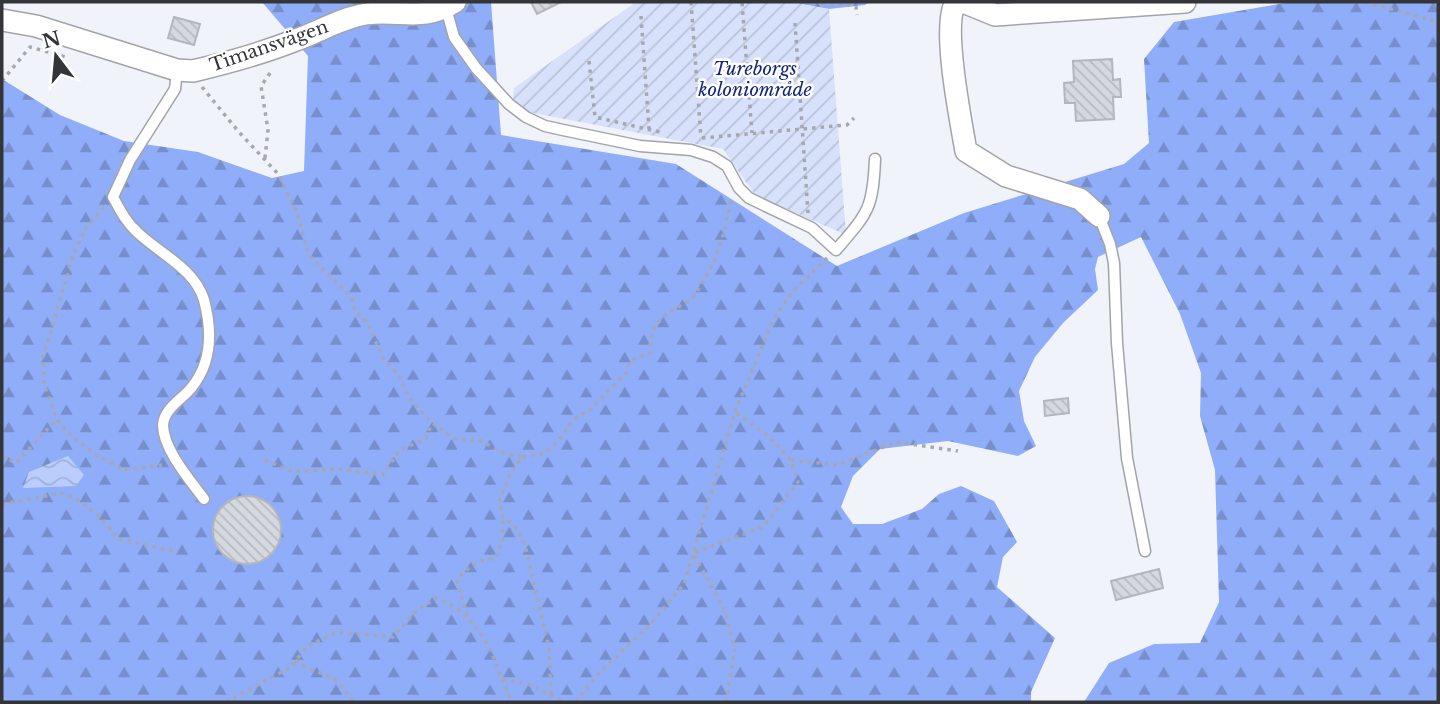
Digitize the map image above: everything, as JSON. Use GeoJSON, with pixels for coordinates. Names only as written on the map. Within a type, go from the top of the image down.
{"type":"FeatureCollection","features":[{"type":"Feature","properties":{"kind":"street"},"geometry":{"type":"LineString","coordinates":[[956,2],[951,9],[952,43],[967,151],[1006,176],[1080,200],[1099,216]]}},
{"type":"Feature","properties":{"kind":"street"},"geometry":{"type":"LineString","coordinates":[[963,2],[995,15],[1185,2]]}},
{"type":"Feature","properties":{"kind":"street","name":"Timansvägen"},"geometry":{"type":"LineString","coordinates":[[187,70],[278,46],[344,19],[367,14],[423,14],[450,5]]}},
{"type":"Feature","properties":{"kind":"street"},"geometry":{"type":"LineString","coordinates":[[2,20],[36,26],[187,70]]}},
{"type":"Feature","properties":{"kind":"lane"},"geometry":{"type":"LineString","coordinates":[[450,5],[454,37],[476,68],[509,104],[526,117],[545,126],[563,130],[640,146],[691,150],[713,157],[727,166],[739,188],[749,198],[812,228],[836,250],[859,223],[872,202],[875,159]]}},
{"type":"Feature","properties":{"kind":"lane"},"geometry":{"type":"LineString","coordinates":[[187,70],[130,160],[113,197],[123,217],[136,232],[197,283],[205,304],[210,326],[209,348],[193,386],[169,409],[163,424],[178,463],[204,499]]}},
{"type":"Feature","properties":{"kind":"lane"},"geometry":{"type":"LineString","coordinates":[[1099,216],[1114,263],[1116,343],[1127,458],[1145,551]]}},
{"type":"Feature","properties":{"kind":"path"},"geometry":{"type":"LineString","coordinates":[[691,2],[701,138],[847,125],[854,118]]}},
{"type":"Feature","properties":{"kind":"path"},"geometry":{"type":"LineString","coordinates":[[813,2],[828,5],[849,4],[856,7],[857,15]]}},
{"type":"Feature","properties":{"kind":"path"},"geometry":{"type":"LineString","coordinates":[[1365,2],[1438,22]]}},
{"type":"Feature","properties":{"kind":"path"},"geometry":{"type":"LineString","coordinates":[[742,3],[752,133]]}},
{"type":"Feature","properties":{"kind":"path"},"geometry":{"type":"LineString","coordinates":[[641,16],[649,129]]}},
{"type":"Feature","properties":{"kind":"path"},"geometry":{"type":"LineString","coordinates":[[795,23],[808,215]]}},
{"type":"Feature","properties":{"kind":"path"},"geometry":{"type":"LineString","coordinates":[[264,159],[268,130],[261,86],[281,61],[278,46]]}},
{"type":"Feature","properties":{"kind":"path"},"geometry":{"type":"LineString","coordinates":[[2,81],[30,47],[70,58]]}},
{"type":"Feature","properties":{"kind":"path"},"geometry":{"type":"LineString","coordinates":[[589,61],[595,117],[675,135]]}},
{"type":"Feature","properties":{"kind":"path"},"geometry":{"type":"LineString","coordinates":[[187,70],[279,175],[290,197],[309,255],[352,298],[355,312],[370,328],[382,356],[401,378],[408,397],[432,423],[456,439],[479,440],[504,453],[523,457],[545,453],[559,440],[572,419],[590,410],[626,373],[631,360],[650,354],[650,343],[657,320],[690,300],[704,281],[724,236],[732,192]]}},
{"type":"Feature","properties":{"kind":"path"},"geometry":{"type":"LineString","coordinates":[[113,197],[85,229],[73,256],[43,357],[44,384],[57,419],[67,432],[95,454],[124,470],[178,463]]}},
{"type":"Feature","properties":{"kind":"path"},"geometry":{"type":"LineString","coordinates":[[576,702],[599,673],[649,626],[684,584],[735,412],[773,320],[793,291],[836,250]]}},
{"type":"Feature","properties":{"kind":"path"},"geometry":{"type":"LineString","coordinates":[[694,553],[764,527],[798,482],[791,460],[767,435],[735,412]]}},
{"type":"Feature","properties":{"kind":"path"},"geometry":{"type":"LineString","coordinates":[[2,456],[16,463],[57,419]]}},
{"type":"Feature","properties":{"kind":"path"},"geometry":{"type":"LineString","coordinates":[[265,460],[293,472],[337,468],[384,474],[399,450],[426,438],[432,423]]}},
{"type":"Feature","properties":{"kind":"path"},"geometry":{"type":"LineString","coordinates":[[791,460],[838,465],[896,442],[958,451]]}},
{"type":"Feature","properties":{"kind":"path"},"geometry":{"type":"LineString","coordinates":[[468,618],[457,579],[475,562],[495,559],[503,540],[503,517],[499,502],[510,473],[523,457]]}},
{"type":"Feature","properties":{"kind":"path"},"geometry":{"type":"LineString","coordinates":[[2,504],[62,494],[82,502],[106,523],[118,539],[178,552]]}},
{"type":"Feature","properties":{"kind":"path"},"geometry":{"type":"LineString","coordinates":[[503,517],[515,527],[524,545],[549,648],[551,694]]}},
{"type":"Feature","properties":{"kind":"path"},"geometry":{"type":"LineString","coordinates":[[694,553],[724,609],[735,648],[726,702]]}},
{"type":"Feature","properties":{"kind":"path"},"geometry":{"type":"LineString","coordinates":[[226,702],[291,667],[307,646],[337,632],[393,636],[418,609],[437,598],[448,602],[468,618],[492,650],[512,702]]}},
{"type":"Feature","properties":{"kind":"path"},"geometry":{"type":"LineString","coordinates":[[296,660],[307,670],[340,683],[353,702]]}},
{"type":"Feature","properties":{"kind":"path"},"geometry":{"type":"LineString","coordinates":[[502,679],[532,685],[563,702]]}},
{"type":"Feature","properties":{"kind":"green space"},"geometry":{"type":"Polygon","coordinates":[[[262,2],[491,2],[501,135],[676,164],[837,266],[964,213],[1124,164],[1149,143],[1144,59],[1174,22],[1291,2],[1438,2],[1438,702],[1084,702],[1109,663],[1154,644],[1200,643],[1219,602],[1215,470],[1200,416],[1201,373],[1180,314],[1141,237],[1098,257],[1095,269],[1098,290],[1063,323],[1035,357],[1019,391],[1024,421],[1036,446],[1018,456],[948,441],[880,449],[853,476],[841,507],[853,524],[882,524],[922,509],[939,494],[961,486],[994,501],[1017,542],[1003,557],[997,587],[1055,638],[1031,692],[1031,702],[2,702],[2,79],[60,115],[124,141],[198,152],[272,178],[304,171],[308,56],[262,2]]]}},
{"type":"Feature","properties":{"kind":"green space","name":"Tureborgs koloniområde"},"geometry":{"type":"Polygon","coordinates":[[[636,2],[790,2],[829,9],[846,235],[755,195],[723,149],[512,109],[514,88],[636,2]]]}},
{"type":"Feature","properties":{"kind":"green space"},"geometry":{"type":"Polygon","coordinates":[[[790,2],[869,2],[865,5],[829,9],[790,2]]]}},
{"type":"Feature","properties":{"kind":"water"},"geometry":{"type":"Polygon","coordinates":[[[68,456],[84,475],[76,486],[23,488],[29,472],[68,456]]]}},
{"type":"Feature","properties":{"kind":"building"},"geometry":{"type":"Polygon","coordinates":[[[531,2],[561,2],[537,14],[531,2]]]}},
{"type":"Feature","properties":{"kind":"building"},"geometry":{"type":"Polygon","coordinates":[[[174,17],[200,24],[194,45],[168,38],[174,17]]]}},
{"type":"Feature","properties":{"kind":"building"},"geometry":{"type":"Polygon","coordinates":[[[1112,59],[1113,80],[1120,79],[1121,97],[1113,97],[1114,119],[1076,121],[1075,103],[1065,103],[1064,83],[1074,82],[1073,61],[1112,59]]]}},
{"type":"Feature","properties":{"kind":"building"},"geometry":{"type":"Polygon","coordinates":[[[1068,398],[1069,413],[1045,416],[1044,401],[1068,398]]]}},
{"type":"Feature","properties":{"kind":"building"},"geometry":{"type":"Polygon","coordinates":[[[240,496],[254,496],[266,501],[276,511],[281,530],[276,549],[266,559],[254,564],[240,564],[228,559],[218,549],[213,537],[213,523],[218,511],[228,501],[240,496]]]}},
{"type":"Feature","properties":{"kind":"building"},"geometry":{"type":"Polygon","coordinates":[[[1159,569],[1163,588],[1116,600],[1111,581],[1159,569]]]}}]}
